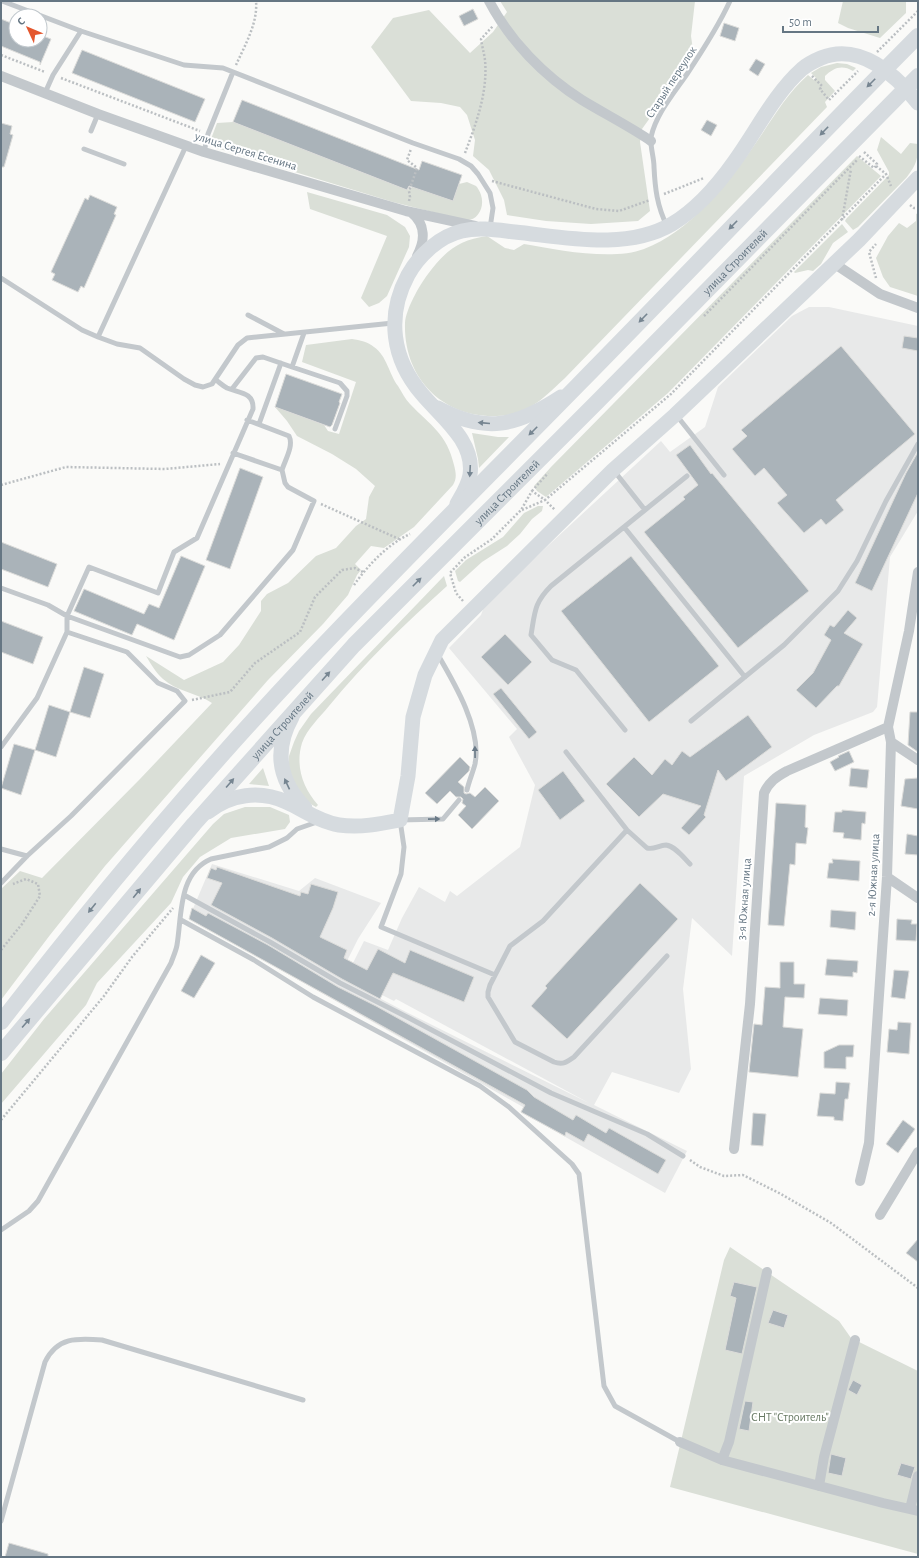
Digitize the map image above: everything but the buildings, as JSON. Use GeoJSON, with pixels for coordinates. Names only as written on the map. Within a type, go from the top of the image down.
{"type":"FeatureCollection","features":[{"type":"Feature","properties":{"kind":"main road","name":"улица Строителей"},"geometry":{"type":"LineString","coordinates":[[1,1022],[116,877],[222,755],[294,676],[918,36]]}},
{"type":"Feature","properties":{"kind":"main road","name":"улица Строителей"},"geometry":{"type":"LineString","coordinates":[[1,1053],[194,824],[354,645],[597,402],[918,76]]}},
{"type":"Feature","properties":{"kind":"street"},"geometry":{"type":"LineString","coordinates":[[489,1],[499,19],[539,67],[581,100],[651,141]]}},
{"type":"Feature","properties":{"kind":"street"},"geometry":{"type":"LineString","coordinates":[[410,272],[432,246],[450,235],[468,230],[490,229],[603,240],[636,237],[667,226],[689,212],[713,188],[734,162],[780,94],[797,74],[810,64],[826,56],[835,54],[853,54],[863,57],[892,74],[918,103]]}},
{"type":"Feature","properties":{"kind":"street","name":"улица Сергея Есенина"},"geometry":{"type":"LineString","coordinates":[[1,76],[98,114],[204,152],[411,212],[490,229]]}},
{"type":"Feature","properties":{"kind":"street"},"geometry":{"type":"LineString","coordinates":[[194,824],[218,805],[236,797],[245,796],[261,796],[278,799],[316,818],[339,825],[366,827],[400,820],[408,776],[413,717],[425,675],[442,640],[613,470],[675,415],[835,264],[918,178]]}},
{"type":"Feature","properties":{"kind":"street"},"geometry":{"type":"LineString","coordinates":[[411,212],[421,223],[423,233],[421,249],[398,299],[395,323],[397,346],[406,370],[413,382],[456,432],[468,454],[470,476],[466,487],[449,517]]}},
{"type":"Feature","properties":{"kind":"street"},"geometry":{"type":"LineString","coordinates":[[835,264],[880,294],[918,308]]}},
{"type":"Feature","properties":{"kind":"street"},"geometry":{"type":"LineString","coordinates":[[431,404],[469,421],[501,424],[533,415],[582,382]]}},
{"type":"Feature","properties":{"kind":"street","name":"2-я Южная улица"},"geometry":{"type":"LineString","coordinates":[[860,1181],[869,1143],[886,877],[891,742],[888,727],[914,633],[918,572]]}},
{"type":"Feature","properties":{"kind":"street"},"geometry":{"type":"LineString","coordinates":[[303,701],[291,719],[286,730],[283,740],[281,760],[282,769],[288,786],[297,800],[316,818]]}},
{"type":"Feature","properties":{"kind":"street","name":"3-я Южная улица"},"geometry":{"type":"LineString","coordinates":[[734,1149],[750,1004],[764,794],[768,784],[787,771],[888,727]]}},
{"type":"Feature","properties":{"kind":"street"},"geometry":{"type":"LineString","coordinates":[[891,742],[918,760]]}},
{"type":"Feature","properties":{"kind":"street"},"geometry":{"type":"LineString","coordinates":[[886,877],[918,898]]}},
{"type":"Feature","properties":{"kind":"street"},"geometry":{"type":"LineString","coordinates":[[880,1215],[918,1152]]}},
{"type":"Feature","properties":{"kind":"street"},"geometry":{"type":"LineString","coordinates":[[722,1460],[729,1442],[767,1272]]}},
{"type":"Feature","properties":{"kind":"street"},"geometry":{"type":"LineString","coordinates":[[819,1486],[824,1457],[854,1340]]}},
{"type":"Feature","properties":{"kind":"street"},"geometry":{"type":"LineString","coordinates":[[680,1442],[722,1460],[914,1510],[918,1476]]}},
{"type":"Feature","properties":{"kind":"lane"},"geometry":{"type":"LineString","coordinates":[[2,1],[81,31],[184,65],[223,68],[414,143],[464,161],[471,166],[481,178],[490,193],[493,208],[490,229]]}},
{"type":"Feature","properties":{"kind":"lane","name":"Старый переулок"},"geometry":{"type":"LineString","coordinates":[[667,226],[656,197],[651,141],[654,127],[657,119],[709,40],[730,1]]}},
{"type":"Feature","properties":{"kind":"lane"},"geometry":{"type":"LineString","coordinates":[[45,93],[54,75],[81,31]]}},
{"type":"Feature","properties":{"kind":"lane"},"geometry":{"type":"LineString","coordinates":[[204,152],[208,134],[233,72]]}},
{"type":"Feature","properties":{"kind":"lane"},"geometry":{"type":"LineString","coordinates":[[91,131],[98,114]]}},
{"type":"Feature","properties":{"kind":"lane"},"geometry":{"type":"LineString","coordinates":[[98,338],[186,146]]}},
{"type":"Feature","properties":{"kind":"lane"},"geometry":{"type":"LineString","coordinates":[[84,148],[124,164]]}},
{"type":"Feature","properties":{"kind":"lane"},"geometry":{"type":"LineString","coordinates":[[1,278],[82,330],[98,338],[117,344],[140,348],[184,379],[195,385],[203,387],[212,384],[216,380],[238,345],[243,340],[395,323]]}},
{"type":"Feature","properties":{"kind":"lane"},"geometry":{"type":"LineString","coordinates":[[248,315],[285,335]]}},
{"type":"Feature","properties":{"kind":"lane"},"geometry":{"type":"LineString","coordinates":[[292,367],[304,333]]}},
{"type":"Feature","properties":{"kind":"lane"},"geometry":{"type":"LineString","coordinates":[[232,389],[256,358],[264,357],[340,383],[345,388],[347,396],[335,429]]}},
{"type":"Feature","properties":{"kind":"lane"},"geometry":{"type":"LineString","coordinates":[[259,424],[281,363]]}},
{"type":"Feature","properties":{"kind":"lane"},"geometry":{"type":"LineString","coordinates":[[1,746],[37,698],[67,632],[67,616],[89,567],[158,593],[174,552],[197,538],[252,409],[253,403],[251,398],[245,394],[226,387],[216,380]]}},
{"type":"Feature","properties":{"kind":"lane"},"geometry":{"type":"LineString","coordinates":[[675,415],[724,475]]}},
{"type":"Feature","properties":{"kind":"lane"},"geometry":{"type":"LineString","coordinates":[[1,588],[48,605],[67,616],[180,657],[189,656],[220,635],[293,550],[314,501],[288,487],[285,483],[282,470],[290,446],[291,440],[289,436],[247,420]]}},
{"type":"Feature","properties":{"kind":"lane"},"geometry":{"type":"LineString","coordinates":[[691,722],[784,645],[838,591],[857,561],[886,501],[918,444]]}},
{"type":"Feature","properties":{"kind":"lane"},"geometry":{"type":"LineString","coordinates":[[233,453],[282,470]]}},
{"type":"Feature","properties":{"kind":"lane"},"geometry":{"type":"LineString","coordinates":[[613,470],[645,510]]}},
{"type":"Feature","properties":{"kind":"lane"},"geometry":{"type":"LineString","coordinates":[[625,730],[576,670],[552,660],[532,635],[537,602],[551,586],[687,476]]}},
{"type":"Feature","properties":{"kind":"lane"},"geometry":{"type":"LineString","coordinates":[[624,527],[745,677]]}},
{"type":"Feature","properties":{"kind":"lane"},"geometry":{"type":"LineString","coordinates":[[1,883],[27,856],[71,816],[186,701],[177,691],[158,683],[127,652],[67,632]]}},
{"type":"Feature","properties":{"kind":"lane"},"geometry":{"type":"LineString","coordinates":[[436,651],[456,685],[475,733],[475,763],[466,790]]}},
{"type":"Feature","properties":{"kind":"lane"},"geometry":{"type":"LineString","coordinates":[[566,752],[627,830],[647,848],[651,849],[666,845],[671,846],[690,864]]}},
{"type":"Feature","properties":{"kind":"lane"},"geometry":{"type":"LineString","coordinates":[[459,800],[443,819],[400,820],[404,847],[401,874],[381,928],[495,975]]}},
{"type":"Feature","properties":{"kind":"lane"},"geometry":{"type":"LineString","coordinates":[[1,1230],[29,1211],[38,1201],[171,963],[177,947],[184,895],[195,869],[211,859],[269,847],[287,838],[297,829],[316,818]]}},
{"type":"Feature","properties":{"kind":"lane"},"geometry":{"type":"LineString","coordinates":[[627,830],[543,921],[510,946],[495,975],[488,992],[488,997],[515,1042],[560,1064],[567,1062],[574,1056],[667,956]]}},
{"type":"Feature","properties":{"kind":"lane"},"geometry":{"type":"LineString","coordinates":[[1,849],[27,856]]}},
{"type":"Feature","properties":{"kind":"lane"},"geometry":{"type":"LineString","coordinates":[[184,895],[270,942],[340,983],[410,1018],[551,1093],[647,1134],[683,1156]]}},
{"type":"Feature","properties":{"kind":"lane"},"geometry":{"type":"LineString","coordinates":[[181,920],[254,960],[313,997],[480,1086],[509,1107],[572,1164],[579,1174],[604,1386],[615,1406],[680,1442]]}},
{"type":"Feature","properties":{"kind":"lane"},"geometry":{"type":"LineString","coordinates":[[1,1521],[45,1362],[52,1350],[64,1342],[84,1338],[102,1340],[303,1400]]}},
{"type":"Feature","properties":{"kind":"path"},"geometry":{"type":"LineString","coordinates":[[233,72],[255,20],[257,8],[256,1]]}},
{"type":"Feature","properties":{"kind":"path"},"geometry":{"type":"LineString","coordinates":[[464,153],[476,125],[484,88],[485,61],[481,38],[499,19]]}},
{"type":"Feature","properties":{"kind":"path"},"geometry":{"type":"LineString","coordinates":[[1,55],[208,134]]}},
{"type":"Feature","properties":{"kind":"path"},"geometry":{"type":"LineString","coordinates":[[810,74],[822,86],[820,89],[830,100]]}},
{"type":"Feature","properties":{"kind":"path"},"geometry":{"type":"LineString","coordinates":[[410,197],[409,191],[417,168],[407,160],[414,143]]}},
{"type":"Feature","properties":{"kind":"path"},"geometry":{"type":"LineString","coordinates":[[521,510],[545,500],[671,394],[842,221],[886,174],[876,166],[877,164],[864,152]]}},
{"type":"Feature","properties":{"kind":"path"},"geometry":{"type":"LineString","coordinates":[[859,156],[874,168],[876,166]]}},
{"type":"Feature","properties":{"kind":"path"},"geometry":{"type":"LineString","coordinates":[[842,221],[848,189],[849,171],[854,164]]}},
{"type":"Feature","properties":{"kind":"path"},"geometry":{"type":"LineString","coordinates":[[481,178],[596,209],[618,211],[656,197]]}},
{"type":"Feature","properties":{"kind":"path"},"geometry":{"type":"LineString","coordinates":[[909,205],[914,208],[918,208]]}},
{"type":"Feature","properties":{"kind":"path"},"geometry":{"type":"LineString","coordinates":[[869,252],[880,294]]}},
{"type":"Feature","properties":{"kind":"path"},"geometry":{"type":"LineString","coordinates":[[1,485],[66,468],[165,469],[229,464]]}},
{"type":"Feature","properties":{"kind":"path"},"geometry":{"type":"LineString","coordinates":[[472,611],[456,593],[450,573],[464,558],[492,539],[521,510],[532,491],[545,500],[564,518]]}},
{"type":"Feature","properties":{"kind":"path"},"geometry":{"type":"LineString","coordinates":[[314,501],[399,539]]}},
{"type":"Feature","properties":{"kind":"path"},"geometry":{"type":"LineString","coordinates":[[354,585],[364,572],[399,539],[411,534]]}},
{"type":"Feature","properties":{"kind":"path"},"geometry":{"type":"LineString","coordinates":[[186,701],[230,692],[255,663],[300,632],[315,597],[342,570],[356,568],[364,572]]}},
{"type":"Feature","properties":{"kind":"path"},"geometry":{"type":"LineString","coordinates":[[1,950],[22,924],[40,896],[38,884],[26,879],[7,886]]}},
{"type":"Feature","properties":{"kind":"path"},"geometry":{"type":"LineString","coordinates":[[1,1120],[99,1002],[132,957],[184,895]]}},
{"type":"Feature","properties":{"kind":"path"},"geometry":{"type":"LineString","coordinates":[[683,1156],[700,1167],[724,1176],[743,1175],[781,1194],[831,1223],[918,1288]]}},
{"type":"Feature","properties":{"kind":"shaded area"},"geometry":{"type":"Polygon","coordinates":[[[809,307],[829,307],[918,326],[918,511],[890,557],[877,707],[873,712],[814,735],[744,776],[732,956],[692,918],[683,989],[691,1069],[679,1093],[612,1072],[594,1105],[687,1151],[665,1193],[521,1112],[523,1107],[189,918],[212,864],[299,891],[315,878],[381,903],[358,939],[339,977],[589,1103],[396,999],[394,1001],[346,977],[364,941],[388,950],[402,918],[419,887],[445,902],[450,891],[457,896],[520,847],[535,785],[509,737],[517,729],[449,648],[481,615],[485,604],[661,441],[670,452],[705,427],[718,387],[792,316],[809,307]]]}},
{"type":"Feature","properties":{"kind":"green space"},"geometry":{"type":"Polygon","coordinates":[[[500,1],[695,1],[691,36],[693,50],[685,69],[642,129],[640,142],[650,211],[638,221],[591,224],[546,221],[507,215],[504,200],[489,170],[473,156],[475,140],[467,115],[460,107],[441,103],[411,101],[371,47],[393,18],[429,10],[470,53],[493,32],[507,12],[500,1]]]}},
{"type":"Feature","properties":{"kind":"green space"},"geometry":{"type":"Polygon","coordinates":[[[843,1],[906,1],[906,13],[880,38],[848,28],[838,23],[843,1]]]}},
{"type":"Feature","properties":{"kind":"green space"},"geometry":{"type":"Polygon","coordinates":[[[837,63],[847,64],[856,68],[853,71],[841,67],[834,69],[825,76],[825,80],[835,91],[825,102],[827,107],[565,378],[535,404],[528,409],[513,414],[491,416],[471,414],[452,407],[436,396],[422,382],[413,365],[407,345],[405,323],[406,317],[410,305],[428,274],[440,259],[453,248],[468,240],[487,236],[505,248],[514,250],[524,244],[568,251],[601,254],[631,252],[644,249],[660,242],[676,232],[706,206],[732,176],[792,91],[808,75],[814,80],[816,78],[811,73],[821,67],[837,63]]]}},
{"type":"Feature","properties":{"kind":"green space"},"geometry":{"type":"Polygon","coordinates":[[[233,122],[407,190],[413,187],[453,201],[459,184],[467,182],[476,186],[479,190],[482,200],[481,209],[477,216],[473,219],[464,220],[393,202],[210,146],[217,123],[233,122]]]}},
{"type":"Feature","properties":{"kind":"green space"},"geometry":{"type":"Polygon","coordinates":[[[881,137],[901,154],[910,143],[918,144],[916,162],[907,177],[858,227],[853,230],[845,221],[846,219],[889,175],[889,172],[877,150],[881,137]]]}},
{"type":"Feature","properties":{"kind":"green space"},"geometry":{"type":"Polygon","coordinates":[[[857,156],[881,176],[668,393],[546,497],[537,491],[534,486],[551,467],[857,156]]]}},
{"type":"Feature","properties":{"kind":"green space"},"geometry":{"type":"Polygon","coordinates":[[[307,192],[387,215],[405,227],[410,236],[409,247],[387,296],[379,303],[369,307],[361,298],[387,236],[310,209],[307,192]]]}},
{"type":"Feature","properties":{"kind":"green space"},"geometry":{"type":"Polygon","coordinates":[[[918,213],[918,296],[890,287],[883,277],[876,258],[888,236],[899,223],[907,228],[916,221],[916,214],[918,213]]]}},
{"type":"Feature","properties":{"kind":"green space"},"geometry":{"type":"Polygon","coordinates":[[[842,224],[848,232],[833,243],[821,264],[813,271],[808,270],[795,273],[794,272],[842,224]]]}},
{"type":"Feature","properties":{"kind":"green space"},"geometry":{"type":"Polygon","coordinates":[[[352,339],[372,345],[382,355],[395,381],[407,400],[431,424],[447,445],[456,473],[456,478],[453,485],[414,527],[384,548],[371,546],[355,564],[361,570],[357,575],[348,595],[323,624],[268,680],[105,866],[1,1000],[1,889],[20,871],[42,878],[140,779],[212,703],[168,683],[158,674],[146,656],[184,680],[223,662],[239,645],[261,611],[261,601],[267,594],[288,583],[316,556],[336,548],[356,526],[366,519],[369,497],[375,486],[356,469],[332,454],[297,436],[275,407],[324,425],[328,431],[339,434],[356,382],[302,362],[306,345],[352,339]]]}},
{"type":"Feature","properties":{"kind":"green space"},"geometry":{"type":"Polygon","coordinates":[[[472,433],[498,437],[509,437],[479,468],[472,433]]]}},
{"type":"Feature","properties":{"kind":"green space"},"geometry":{"type":"Polygon","coordinates":[[[538,506],[543,506],[542,511],[532,519],[520,534],[507,546],[482,562],[460,582],[458,581],[455,571],[466,560],[503,537],[524,513],[538,506]]]}},
{"type":"Feature","properties":{"kind":"green space"},"geometry":{"type":"Polygon","coordinates":[[[444,576],[447,586],[371,659],[314,723],[307,733],[302,743],[300,752],[300,768],[304,784],[318,805],[316,807],[307,802],[288,773],[289,756],[299,731],[311,714],[444,576]]]}},
{"type":"Feature","properties":{"kind":"green space"},"geometry":{"type":"Polygon","coordinates":[[[263,768],[269,786],[249,784],[263,768]]]}},
{"type":"Feature","properties":{"kind":"green space"},"geometry":{"type":"Polygon","coordinates":[[[245,807],[270,807],[289,815],[290,822],[285,829],[231,838],[200,857],[183,877],[171,903],[97,983],[86,1005],[1,1104],[1,1074],[44,1019],[213,824],[224,814],[245,807]]]}},
{"type":"Feature","properties":{"kind":"green space","name":"СНТ \"Строитель\""},"geometry":{"type":"Polygon","coordinates":[[[730,1247],[839,1321],[851,1338],[918,1371],[918,1554],[670,1487],[724,1260],[730,1247]]]}}]}
